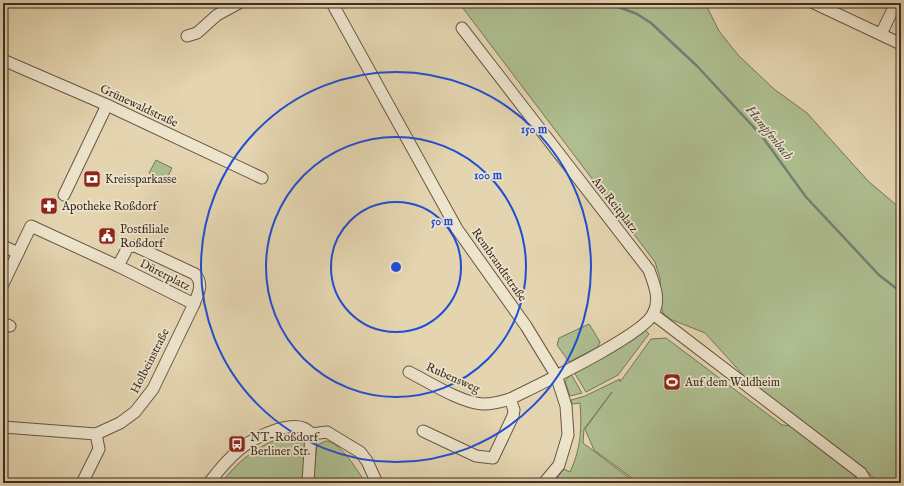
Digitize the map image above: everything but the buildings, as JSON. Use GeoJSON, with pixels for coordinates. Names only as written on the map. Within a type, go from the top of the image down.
{"type":"FeatureCollection","features":[{"type":"Feature","properties":{"kind":"street"},"geometry":{"type":"LineString","coordinates":[[187,36],[197,33],[217,15],[240,3]]}},
{"type":"Feature","properties":{"kind":"street","name":"Rembrandtstraße"},"geometry":{"type":"LineString","coordinates":[[332,3],[457,229],[526,326],[556,375],[566,406],[568,435],[559,465],[544,483]]}},
{"type":"Feature","properties":{"kind":"street"},"geometry":{"type":"LineString","coordinates":[[814,3],[901,44]]}},
{"type":"Feature","properties":{"kind":"street"},"geometry":{"type":"LineString","coordinates":[[881,34],[896,3]]}},
{"type":"Feature","properties":{"kind":"street","name":"Am Reitplatz"},"geometry":{"type":"LineString","coordinates":[[462,28],[649,270],[657,299],[653,314]]}},
{"type":"Feature","properties":{"kind":"street","name":"Grünewaldstraße"},"geometry":{"type":"LineString","coordinates":[[3,60],[107,105],[262,178]]}},
{"type":"Feature","properties":{"kind":"street"},"geometry":{"type":"LineString","coordinates":[[64,195],[107,105]]}},
{"type":"Feature","properties":{"kind":"street","name":"Dürerplatz"},"geometry":{"type":"LineString","coordinates":[[18,253],[31,226],[118,266],[194,304],[200,287],[195,274],[133,245],[128,247],[118,266]]}},
{"type":"Feature","properties":{"kind":"street"},"geometry":{"type":"LineString","coordinates":[[3,246],[18,253],[3,284]]}},
{"type":"Feature","properties":{"kind":"street","name":"Holbeinstraße"},"geometry":{"type":"LineString","coordinates":[[3,427],[96,434],[120,423],[135,412],[144,402],[152,389],[194,304]]}},
{"type":"Feature","properties":{"kind":"street"},"geometry":{"type":"LineString","coordinates":[[556,375],[632,335],[653,314],[861,473],[867,483]]}},
{"type":"Feature","properties":{"kind":"street","name":"Rubensweg"},"geometry":{"type":"LineString","coordinates":[[409,372],[464,399],[482,404],[498,403],[510,400],[556,375]]}},
{"type":"Feature","properties":{"kind":"street"},"geometry":{"type":"LineString","coordinates":[[423,431],[476,456],[493,458],[513,416],[514,410],[510,400]]}},
{"type":"Feature","properties":{"kind":"street"},"geometry":{"type":"LineString","coordinates":[[209,483],[236,452],[262,435],[291,427],[303,427],[311,434],[327,432],[360,452],[367,461],[377,483]]}},
{"type":"Feature","properties":{"kind":"street"},"geometry":{"type":"LineString","coordinates":[[82,483],[99,449],[96,434]]}},
{"type":"Feature","properties":{"kind":"street"},"geometry":{"type":"LineString","coordinates":[[308,483],[311,434]]}},
{"type":"Feature","properties":{"kind":"green space"},"geometry":{"type":"Polygon","coordinates":[[[459,3],[705,3],[719,31],[738,55],[774,89],[807,113],[868,181],[901,209],[901,483],[878,483],[869,473],[783,411],[745,377],[705,333],[670,319],[663,313],[661,306],[660,278],[655,262],[459,3]]]}},
{"type":"Feature","properties":{"kind":"green space"},"geometry":{"type":"Polygon","coordinates":[[[156,160],[172,168],[165,182],[149,173],[156,160]]]}},
{"type":"Feature","properties":{"kind":"green space"},"geometry":{"type":"Polygon","coordinates":[[[589,324],[600,342],[598,347],[569,362],[557,345],[559,338],[589,324]]]}},
{"type":"Feature","properties":{"kind":"green space"},"geometry":{"type":"Polygon","coordinates":[[[645,330],[649,334],[618,375],[586,392],[574,372],[634,339],[645,330]]]}},
{"type":"Feature","properties":{"kind":"green space","name":"Auf dem Waldheim"},"geometry":{"type":"Polygon","coordinates":[[[666,338],[782,425],[792,426],[861,479],[863,483],[639,483],[594,450],[585,429],[612,392],[584,429],[583,443],[636,483],[553,483],[564,469],[570,472],[579,447],[581,430],[580,403],[572,404],[571,400],[585,396],[620,379],[620,382],[651,339],[666,338]]]}},
{"type":"Feature","properties":{"kind":"green space"},"geometry":{"type":"Polygon","coordinates":[[[571,374],[582,393],[570,396],[565,381],[571,374]]]}},
{"type":"Feature","properties":{"kind":"green space"},"geometry":{"type":"Polygon","coordinates":[[[291,435],[300,436],[306,443],[302,483],[221,483],[236,466],[252,453],[270,442],[291,435]]]}},
{"type":"Feature","properties":{"kind":"green space"},"geometry":{"type":"Polygon","coordinates":[[[326,441],[337,446],[343,452],[366,483],[313,483],[317,445],[326,441]]]}},
{"type":"Feature","properties":{"kind":"waterway","name":"Humpfenbach"},"geometry":{"type":"LineString","coordinates":[[608,3],[637,14],[651,23],[697,66],[761,135],[806,197],[879,275],[901,292]]}},
{"type":"Feature","properties":{"kind":"place","name":"Kreissparkasse"},"geometry":{"type":"Point","coordinates":[92,179]}},
{"type":"Feature","properties":{"kind":"place","name":"Apotheke Roßdorf"},"geometry":{"type":"Point","coordinates":[49,206]}},
{"type":"Feature","properties":{"kind":"place","name":"Postfiliale Roßdorf"},"geometry":{"type":"Point","coordinates":[107,236]}},
{"type":"Feature","properties":{"kind":"place","name":"Auf dem Waldheim"},"geometry":{"type":"Point","coordinates":[672,382]}},
{"type":"Feature","properties":{"kind":"place","name":"NT-Roßdorf Berliner Str."},"geometry":{"type":"Point","coordinates":[237,444]}}]}
